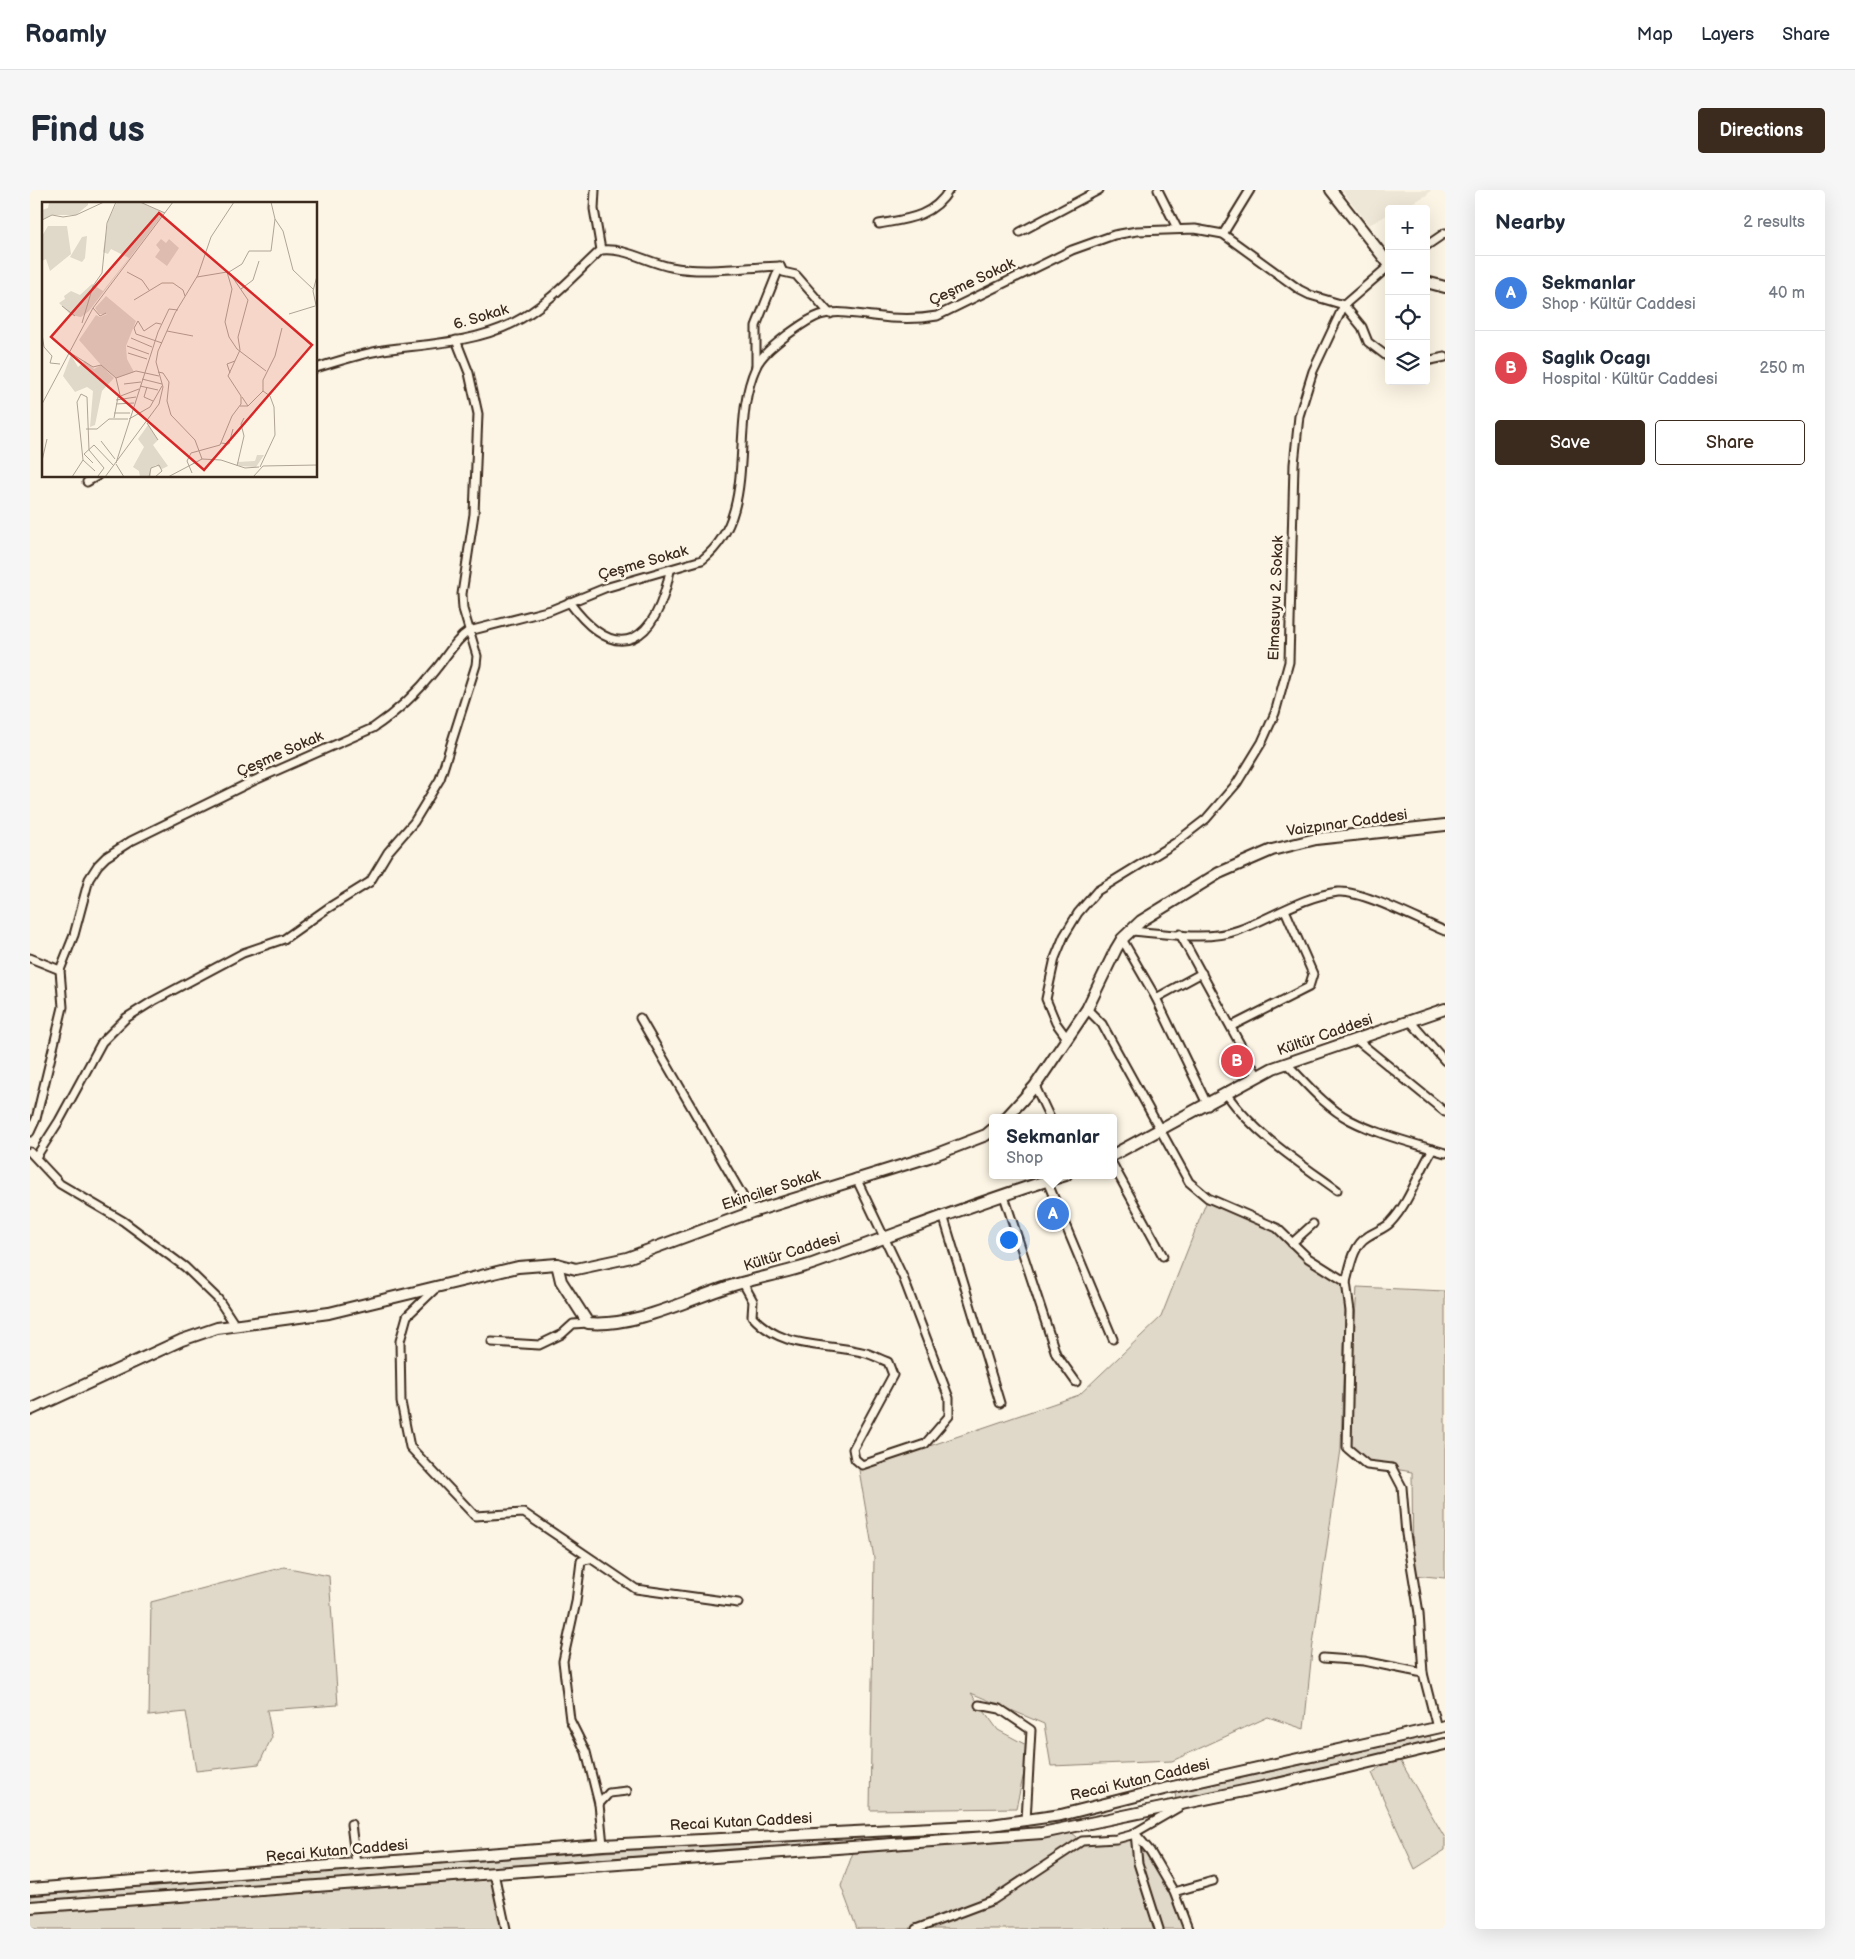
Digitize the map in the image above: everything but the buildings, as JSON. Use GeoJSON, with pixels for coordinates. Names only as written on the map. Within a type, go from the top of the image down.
{"type":"FeatureCollection","features":[{"type":"Feature","properties":{"kind":"main road"},"geometry":{"type":"LineString","coordinates":[[1331,190],[1385,260]]}},
{"type":"Feature","properties":{"kind":"main road"},"geometry":{"type":"LineString","coordinates":[[1430,283],[1445,287]]}},
{"type":"Feature","properties":{"kind":"main road","name":"Vaizpınar Caddesi"},"geometry":{"type":"LineString","coordinates":[[1068,1038],[1087,1009],[1126,935],[1141,921],[1219,873],[1272,850],[1316,839],[1445,825]]}},
{"type":"Feature","properties":{"kind":"main road","name":"Kültür Caddesi"},"geometry":{"type":"LineString","coordinates":[[1117,1153],[1286,1063],[1358,1041],[1445,1009]]}},
{"type":"Feature","properties":{"kind":"main road"},"geometry":{"type":"LineString","coordinates":[[1010,1114],[1034,1086],[1068,1038]]}},
{"type":"Feature","properties":{"kind":"main road","name":"Ekinciler Sokak"},"geometry":{"type":"LineString","coordinates":[[30,1410],[182,1340],[235,1325],[329,1314],[518,1267],[556,1264],[576,1269],[627,1258],[752,1212],[856,1178],[930,1157],[989,1132]]}},
{"type":"Feature","properties":{"kind":"main road","name":"Kültür Caddesi"},"geometry":{"type":"LineString","coordinates":[[588,1323],[607,1322],[654,1313],[743,1283],[792,1271],[943,1215],[1053,1179]]}},
{"type":"Feature","properties":{"kind":"main road"},"geometry":{"type":"LineString","coordinates":[[556,1264],[561,1281],[588,1323]]}},
{"type":"Feature","properties":{"kind":"main road","name":"Recai Kutan Caddesi"},"geometry":{"type":"LineString","coordinates":[[30,1889],[604,1845],[991,1825],[1026,1821],[1441,1727]]}},
{"type":"Feature","properties":{"kind":"main road"},"geometry":{"type":"LineString","coordinates":[[30,1908],[1042,1833],[1184,1804],[1445,1744]]}},
{"type":"Feature","properties":{"kind":"street"},"geometry":{"type":"LineString","coordinates":[[595,190],[594,209],[601,250],[615,248],[673,268],[716,269],[780,266]]}},
{"type":"Feature","properties":{"kind":"street"},"geometry":{"type":"LineString","coordinates":[[879,224],[916,218],[938,206],[948,190]]}},
{"type":"Feature","properties":{"kind":"street"},"geometry":{"type":"LineString","coordinates":[[1020,232],[1100,190]]}},
{"type":"Feature","properties":{"kind":"street"},"geometry":{"type":"LineString","coordinates":[[1158,190],[1177,228]]}},
{"type":"Feature","properties":{"kind":"street"},"geometry":{"type":"LineString","coordinates":[[1222,234],[1250,190]]}},
{"type":"Feature","properties":{"kind":"street","name":"Çeşme Sokak"},"geometry":{"type":"LineString","coordinates":[[30,1132],[36,1119],[63,1007],[60,970],[74,935],[89,879],[98,865],[112,852],[254,780],[373,728],[390,717],[432,675],[460,636],[469,631],[530,617],[606,588],[670,571],[702,560],[712,552],[721,539],[734,510],[741,472],[747,402],[756,367],[770,349],[799,327],[820,315],[830,314],[856,314],[914,319],[937,316],[1072,250],[1101,239],[1137,231],[1177,228],[1195,228],[1222,234],[1310,296],[1344,305]]}},
{"type":"Feature","properties":{"kind":"street"},"geometry":{"type":"LineString","coordinates":[[1430,243],[1445,233]]}},
{"type":"Feature","properties":{"kind":"street","name":"6. Sokak"},"geometry":{"type":"LineString","coordinates":[[318,367],[364,354],[456,340],[503,327],[527,315],[564,286],[601,250]]}},
{"type":"Feature","properties":{"kind":"street"},"geometry":{"type":"LineString","coordinates":[[780,266],[783,272],[796,275],[830,314]]}},
{"type":"Feature","properties":{"kind":"street"},"geometry":{"type":"LineString","coordinates":[[756,367],[756,326],[780,266]]}},
{"type":"Feature","properties":{"kind":"street","name":"Elmasuyu 2. Sokak"},"geometry":{"type":"LineString","coordinates":[[1068,1038],[1056,1023],[1046,999],[1055,958],[1064,936],[1078,913],[1097,891],[1175,844],[1206,819],[1237,783],[1262,742],[1275,713],[1289,662],[1296,431],[1313,371],[1344,305],[1385,269]]}},
{"type":"Feature","properties":{"kind":"street"},"geometry":{"type":"LineString","coordinates":[[1344,305],[1362,327],[1368,342],[1385,355]]}},
{"type":"Feature","properties":{"kind":"street"},"geometry":{"type":"LineString","coordinates":[[36,1157],[64,1114],[102,1042],[126,1018],[153,1001],[242,953],[284,939],[328,908],[370,882],[388,852],[414,822],[440,778],[476,665],[477,656],[469,631],[462,594],[474,514],[478,414],[469,373],[456,340]]}},
{"type":"Feature","properties":{"kind":"street"},"geometry":{"type":"LineString","coordinates":[[1430,360],[1445,357]]}},
{"type":"Feature","properties":{"kind":"street"},"geometry":{"type":"LineString","coordinates":[[87,482],[94,478]]}},
{"type":"Feature","properties":{"kind":"street"},"geometry":{"type":"LineString","coordinates":[[570,602],[597,633],[616,640],[633,638],[647,630],[657,615],[666,592],[670,571]]}},
{"type":"Feature","properties":{"kind":"street"},"geometry":{"type":"LineString","coordinates":[[1208,1106],[1126,935],[1180,934],[1212,936],[1238,930],[1314,898],[1340,892],[1364,897],[1445,931]]}},
{"type":"Feature","properties":{"kind":"street"},"geometry":{"type":"LineString","coordinates":[[1232,1026],[1309,987],[1313,974],[1285,910]]}},
{"type":"Feature","properties":{"kind":"street"},"geometry":{"type":"LineString","coordinates":[[1180,934],[1232,1026],[1258,1077]]}},
{"type":"Feature","properties":{"kind":"street"},"geometry":{"type":"LineString","coordinates":[[30,958],[60,970]]}},
{"type":"Feature","properties":{"kind":"street"},"geometry":{"type":"LineString","coordinates":[[1156,998],[1202,973]]}},
{"type":"Feature","properties":{"kind":"street"},"geometry":{"type":"LineString","coordinates":[[1087,1009],[1102,1024],[1189,1182],[1208,1198],[1276,1228],[1308,1258],[1346,1282]]}},
{"type":"Feature","properties":{"kind":"street"},"geometry":{"type":"LineString","coordinates":[[640,1018],[752,1212]]}},
{"type":"Feature","properties":{"kind":"street"},"geometry":{"type":"LineString","coordinates":[[1410,1021],[1445,1061]]}},
{"type":"Feature","properties":{"kind":"street"},"geometry":{"type":"LineString","coordinates":[[1358,1041],[1445,1112]]}},
{"type":"Feature","properties":{"kind":"street"},"geometry":{"type":"LineString","coordinates":[[1286,1063],[1315,1092],[1348,1119],[1387,1135],[1445,1153]]}},
{"type":"Feature","properties":{"kind":"street"},"geometry":{"type":"LineString","coordinates":[[1034,1086],[1048,1114]]}},
{"type":"Feature","properties":{"kind":"street"},"geometry":{"type":"LineString","coordinates":[[1227,1095],[1243,1116],[1281,1150],[1337,1190]]}},
{"type":"Feature","properties":{"kind":"street"},"geometry":{"type":"LineString","coordinates":[[1433,1149],[1408,1197],[1389,1224],[1364,1238],[1354,1255],[1346,1282],[1350,1311],[1347,1448],[1368,1465],[1392,1468],[1402,1487],[1406,1534],[1419,1613],[1423,1673],[1441,1727]]}},
{"type":"Feature","properties":{"kind":"street"},"geometry":{"type":"LineString","coordinates":[[30,1152],[36,1157],[42,1167],[60,1184],[123,1221],[185,1267],[218,1299],[235,1325]]}},
{"type":"Feature","properties":{"kind":"street"},"geometry":{"type":"LineString","coordinates":[[1117,1172],[1163,1256]]}},
{"type":"Feature","properties":{"kind":"street"},"geometry":{"type":"LineString","coordinates":[[743,1283],[753,1301],[752,1316],[764,1330],[797,1343],[866,1353],[888,1362],[893,1375],[853,1448],[855,1459],[862,1466],[925,1444],[949,1416],[949,1398],[903,1277],[856,1178]]}},
{"type":"Feature","properties":{"kind":"street"},"geometry":{"type":"LineString","coordinates":[[1047,1181],[1113,1339]]}},
{"type":"Feature","properties":{"kind":"street"},"geometry":{"type":"LineString","coordinates":[[1004,1196],[1056,1354],[1076,1382]]}},
{"type":"Feature","properties":{"kind":"street"},"geometry":{"type":"LineString","coordinates":[[943,1215],[1000,1403]]}},
{"type":"Feature","properties":{"kind":"street"},"geometry":{"type":"LineString","coordinates":[[1292,1243],[1313,1224]]}},
{"type":"Feature","properties":{"kind":"street"},"geometry":{"type":"LineString","coordinates":[[437,1286],[407,1316],[400,1341],[402,1402],[410,1447],[475,1516],[524,1513],[589,1559],[636,1589],[738,1603]]}},
{"type":"Feature","properties":{"kind":"street"},"geometry":{"type":"LineString","coordinates":[[492,1342],[540,1345],[562,1334],[573,1324],[588,1323]]}},
{"type":"Feature","properties":{"kind":"street"},"geometry":{"type":"LineString","coordinates":[[589,1559],[581,1561],[576,1602],[563,1661],[570,1720],[586,1752],[599,1804],[604,1845]]}},
{"type":"Feature","properties":{"kind":"street"},"geometry":{"type":"LineString","coordinates":[[1323,1658],[1364,1662],[1423,1673]]}},
{"type":"Feature","properties":{"kind":"street"},"geometry":{"type":"LineString","coordinates":[[979,1705],[1000,1709],[1031,1730],[1026,1821]]}},
{"type":"Feature","properties":{"kind":"street"},"geometry":{"type":"LineString","coordinates":[[599,1804],[609,1793],[627,1791]]}},
{"type":"Feature","properties":{"kind":"street"},"geometry":{"type":"LineString","coordinates":[[916,1929],[993,1900],[1082,1841],[1116,1840],[1135,1833],[1184,1804]]}},
{"type":"Feature","properties":{"kind":"street"},"geometry":{"type":"LineString","coordinates":[[351,1824],[356,1864]]}},
{"type":"Feature","properties":{"kind":"street"},"geometry":{"type":"LineString","coordinates":[[1135,1833],[1150,1851],[1174,1892],[1188,1929]]}},
{"type":"Feature","properties":{"kind":"street"},"geometry":{"type":"LineString","coordinates":[[1135,1833],[1138,1863],[1159,1929]]}},
{"type":"Feature","properties":{"kind":"street"},"geometry":{"type":"LineString","coordinates":[[494,1874],[506,1929]]}},
{"type":"Feature","properties":{"kind":"street"},"geometry":{"type":"LineString","coordinates":[[1174,1892],[1213,1881]]}},
{"type":"Feature","properties":{"kind":"shaded area"},"geometry":{"type":"Polygon","coordinates":[[[1342,190],[1431,190],[1427,195],[1408,205],[1385,205],[1385,216],[1369,225],[1342,190]]]}},
{"type":"Feature","properties":{"kind":"shaded area"},"geometry":{"type":"Polygon","coordinates":[[[1208,1198],[1277,1228],[1346,1282],[1341,1449],[1312,1651],[1304,1729],[1268,1717],[1172,1761],[1051,1766],[1044,1724],[971,1693],[998,1730],[1030,1747],[1016,1808],[870,1810],[874,1558],[859,1470],[1079,1395],[1161,1317],[1208,1198]]]}},
{"type":"Feature","properties":{"kind":"shaded area"},"geometry":{"type":"Polygon","coordinates":[[[1357,1287],[1445,1291],[1445,1578],[1413,1575],[1412,1472],[1377,1466],[1347,1448],[1357,1287]]]}},
{"type":"Feature","properties":{"kind":"shaded area"},"geometry":{"type":"Polygon","coordinates":[[[284,1567],[329,1576],[338,1705],[267,1710],[272,1737],[259,1764],[196,1771],[186,1712],[149,1716],[151,1602],[284,1567]]]}},
{"type":"Feature","properties":{"kind":"shaded area"},"geometry":{"type":"Polygon","coordinates":[[[1430,1736],[1432,1743],[1176,1800],[1175,1793],[1430,1736]]]}},
{"type":"Feature","properties":{"kind":"shaded area"},"geometry":{"type":"Polygon","coordinates":[[[1397,1755],[1445,1838],[1445,1850],[1415,1869],[1372,1773],[1397,1755]]]}},
{"type":"Feature","properties":{"kind":"shaded area"},"geometry":{"type":"Polygon","coordinates":[[[1067,1829],[1082,1841],[1135,1833],[1150,1851],[1188,1929],[857,1929],[841,1886],[855,1847],[1067,1829]]]}},
{"type":"Feature","properties":{"kind":"shaded area"},"geometry":{"type":"Polygon","coordinates":[[[902,1833],[902,1839],[30,1902],[30,1896],[248,1878],[902,1833]]]}},
{"type":"Feature","properties":{"kind":"shaded area"},"geometry":{"type":"Polygon","coordinates":[[[494,1873],[510,1929],[30,1929],[30,1907],[494,1873]]]}},
{"type":"Feature","properties":{"kind":"place","name":"Saglık Ocagı"},"geometry":{"type":"Point","coordinates":[1237,1061]}},
{"type":"Feature","properties":{"kind":"place","name":"Sekmanlar"},"geometry":{"type":"Point","coordinates":[1053,1214]}}]}
